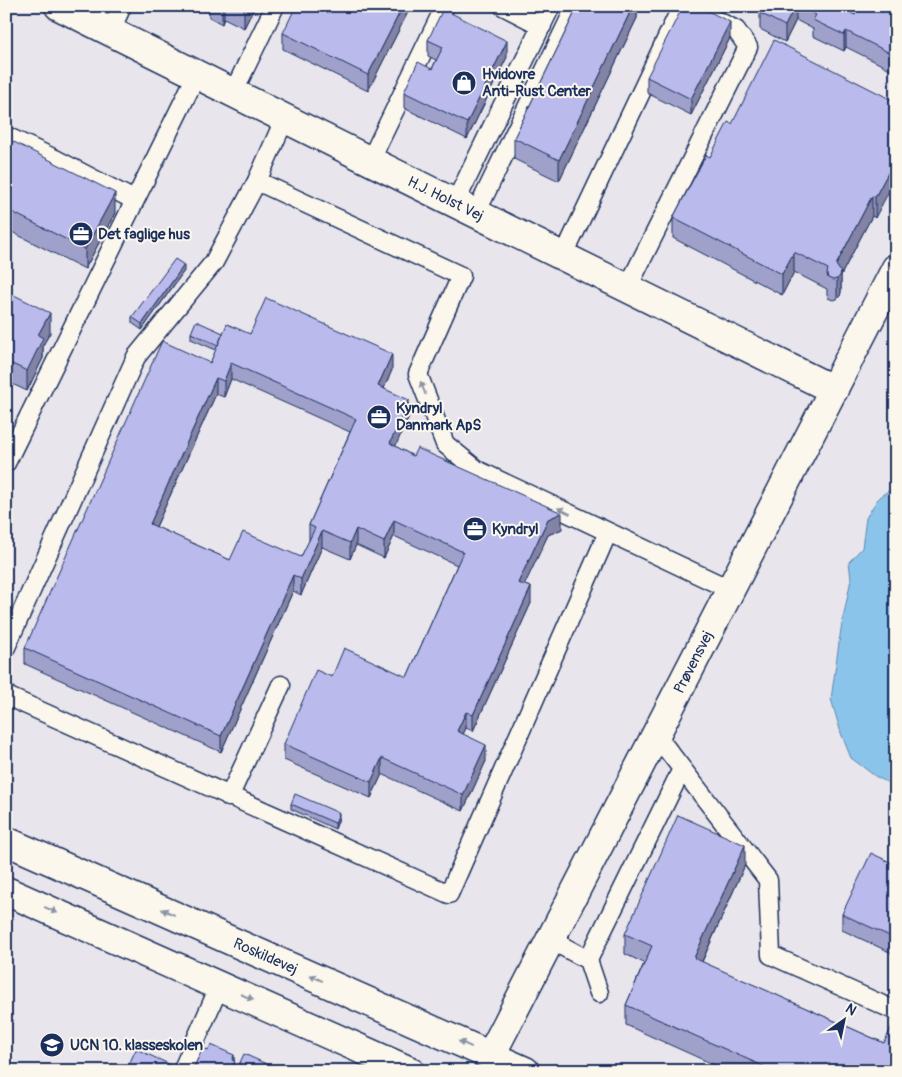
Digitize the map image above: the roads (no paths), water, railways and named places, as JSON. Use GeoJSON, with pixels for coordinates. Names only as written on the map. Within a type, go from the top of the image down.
{"type":"FeatureCollection","features":[{"type":"Feature","properties":{"kind":"street","name":"H.J. Holst Vej"},"geometry":{"type":"LineString","coordinates":[[59,6],[563,258],[834,390]]}},
{"type":"Feature","properties":{"kind":"street","name":"Prøvensvej"},"geometry":{"type":"LineString","coordinates":[[491,1055],[896,268]]}},
{"type":"Feature","properties":{"kind":"street","name":"Roskildevej"},"geometry":{"type":"LineString","coordinates":[[6,840],[525,1071]]}},
{"type":"Feature","properties":{"kind":"street"},"geometry":{"type":"LineString","coordinates":[[6,891],[220,985],[394,1067]]}},
{"type":"Feature","properties":{"kind":"lane"},"geometry":{"type":"LineString","coordinates":[[110,32],[122,6]]}},
{"type":"Feature","properties":{"kind":"lane"},"geometry":{"type":"LineString","coordinates":[[233,93],[275,6]]}},
{"type":"Feature","properties":{"kind":"lane"},"geometry":{"type":"LineString","coordinates":[[370,162],[445,6]]}},
{"type":"Feature","properties":{"kind":"lane"},"geometry":{"type":"LineString","coordinates":[[503,6],[542,26]]}},
{"type":"Feature","properties":{"kind":"lane"},"geometry":{"type":"LineString","coordinates":[[465,208],[551,6]]}},
{"type":"Feature","properties":{"kind":"lane"},"geometry":{"type":"LineString","coordinates":[[465,208],[576,6]]}},
{"type":"Feature","properties":{"kind":"lane"},"geometry":{"type":"LineString","coordinates":[[563,258],[680,10],[691,8],[727,25],[736,30],[748,47],[627,289]]}},
{"type":"Feature","properties":{"kind":"lane"},"geometry":{"type":"LineString","coordinates":[[6,463],[196,76]]}},
{"type":"Feature","properties":{"kind":"lane"},"geometry":{"type":"LineString","coordinates":[[6,647],[136,357],[214,262],[257,181],[285,118]]}},
{"type":"Feature","properties":{"kind":"lane"},"geometry":{"type":"LineString","coordinates":[[6,136],[58,160],[134,200]]}},
{"type":"Feature","properties":{"kind":"lane"},"geometry":{"type":"LineString","coordinates":[[257,181],[461,276],[418,374],[446,444],[477,470],[731,590]]}},
{"type":"Feature","properties":{"kind":"lane"},"geometry":{"type":"LineString","coordinates":[[6,694],[229,797],[449,894],[608,532]]}},
{"type":"Feature","properties":{"kind":"lane"},"geometry":{"type":"LineString","coordinates":[[229,797],[281,685]]}},
{"type":"Feature","properties":{"kind":"lane"},"geometry":{"type":"LineString","coordinates":[[656,735],[768,880],[771,955],[896,1011]]}},
{"type":"Feature","properties":{"kind":"lane"},"geometry":{"type":"LineString","coordinates":[[588,960],[682,769]]}},
{"type":"Feature","properties":{"kind":"lane"},"geometry":{"type":"LineString","coordinates":[[551,940],[588,960],[600,993]]}},
{"type":"Feature","properties":{"kind":"lane"},"geometry":{"type":"LineString","coordinates":[[182,1071],[220,985]]}},
{"type":"Feature","properties":{"kind":"water"},"geometry":{"type":"Polygon","coordinates":[[[896,486],[896,787],[875,776],[851,758],[831,699],[841,629],[851,579],[849,562],[862,548],[866,518],[879,497],[896,486]]]}},
{"type":"Feature","properties":{"kind":"place","name":"Hvidovre Anti-Rust Center"},"geometry":{"type":"Point","coordinates":[464,83]}},
{"type":"Feature","properties":{"kind":"place","name":"Det faglige hus"},"geometry":{"type":"Point","coordinates":[81,234]}},
{"type":"Feature","properties":{"kind":"place","name":"Kyndryl Danmark ApS"},"geometry":{"type":"Point","coordinates":[379,417]}},
{"type":"Feature","properties":{"kind":"place","name":"Kyndryl"},"geometry":{"type":"Point","coordinates":[475,529]}},
{"type":"Feature","properties":{"kind":"place","name":"UCN 10. klasseskolen"},"geometry":{"type":"Point","coordinates":[52,1045]}}]}
